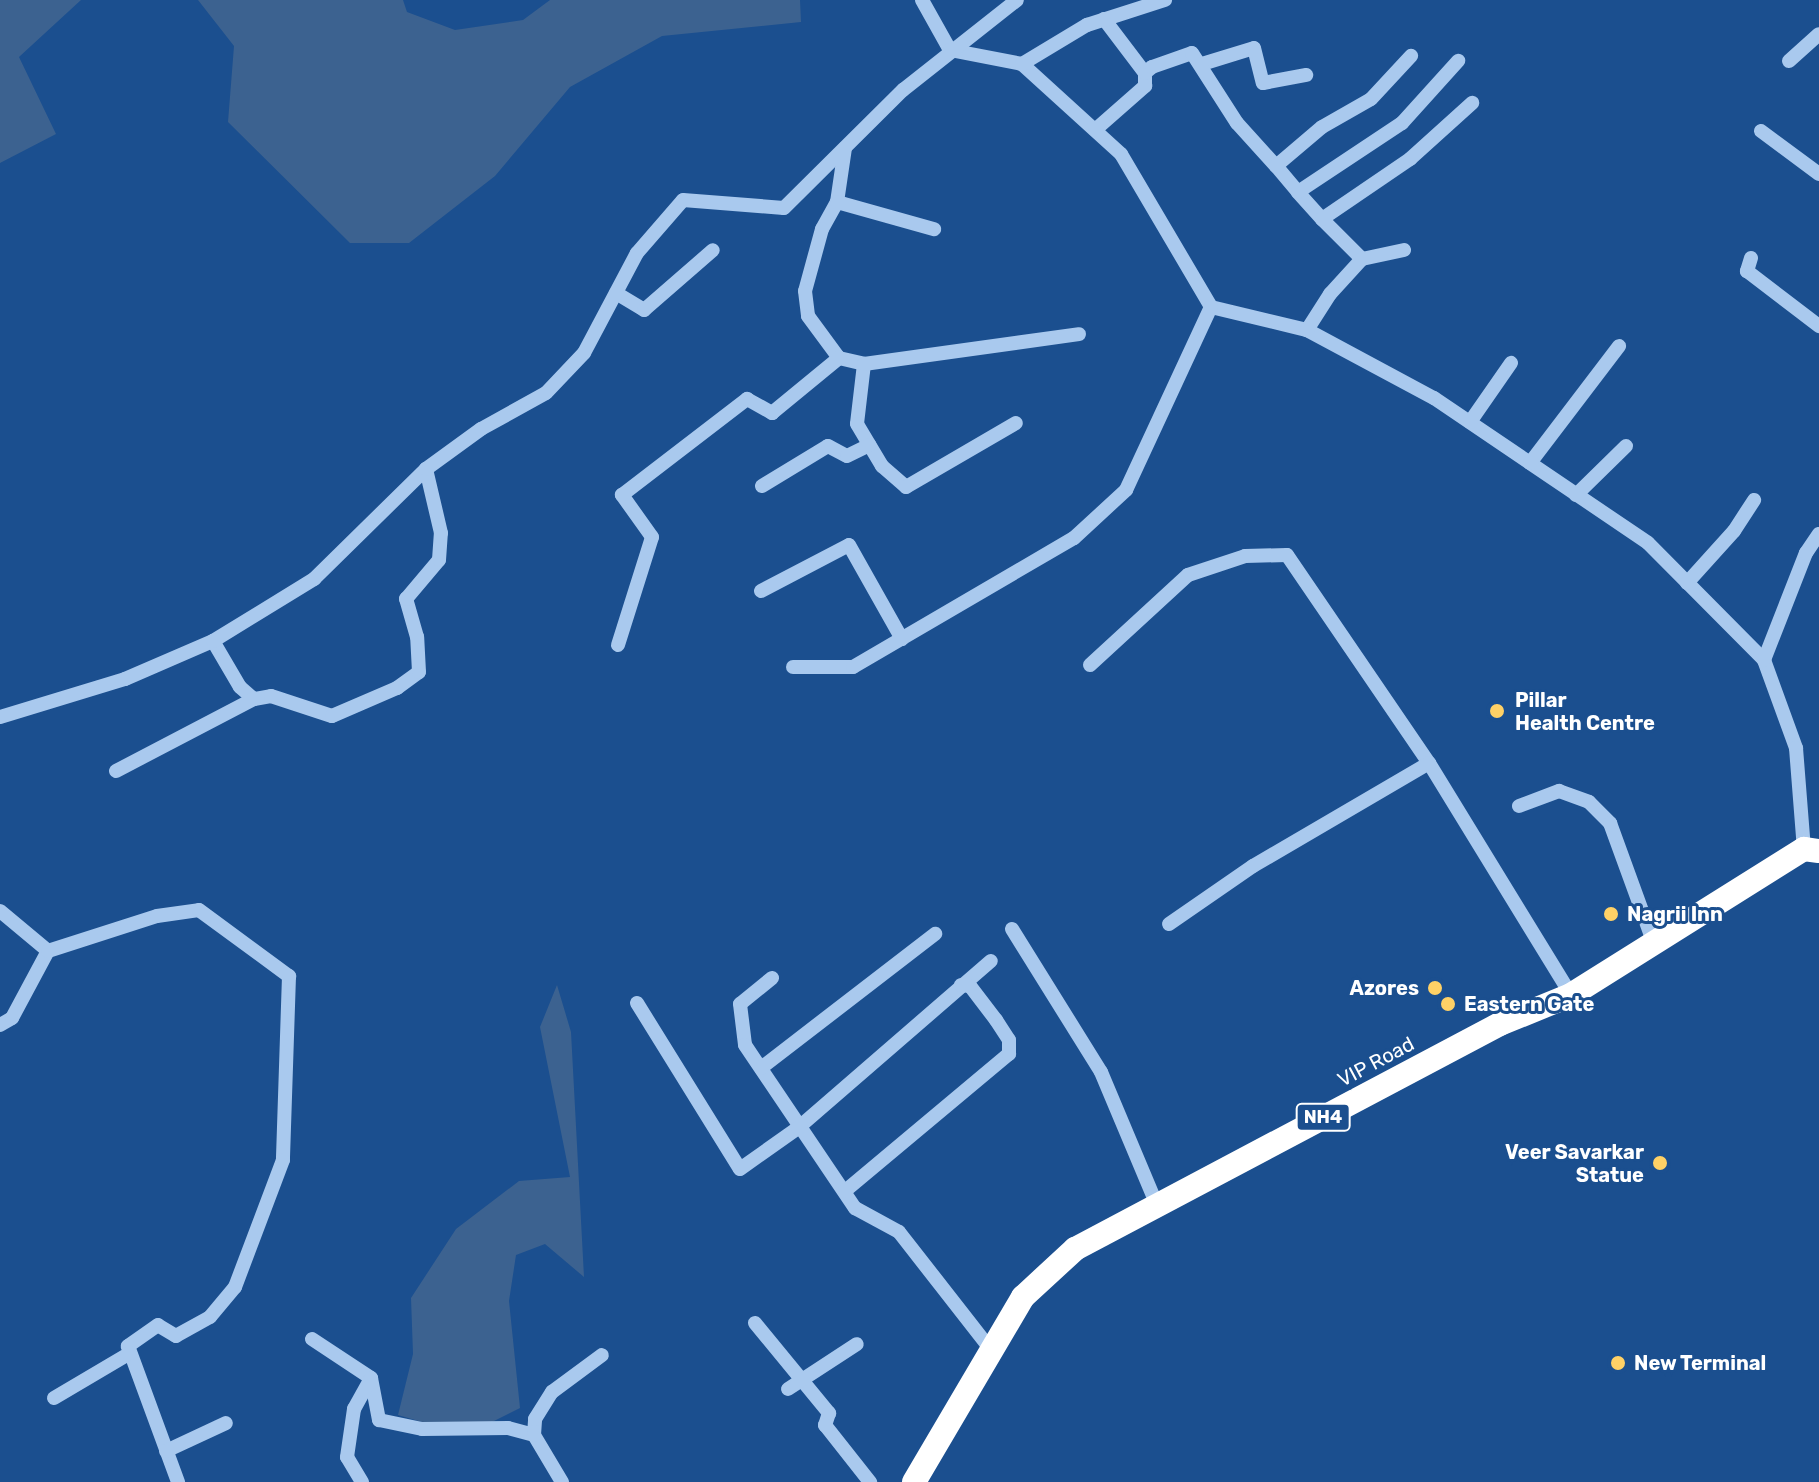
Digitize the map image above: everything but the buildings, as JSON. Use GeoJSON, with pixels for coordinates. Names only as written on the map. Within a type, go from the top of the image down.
{"type":"FeatureCollection","features":[{"type":"Feature","properties":{"kind":"highway","name":"VIP Road"},"geometry":{"type":"LineString","coordinates":[[914,1482],[1023,1297],[1075,1249],[1500,1024],[1571,995],[1653,941],[1812,850]]}},
{"type":"Feature","properties":{"kind":"street"},"geometry":{"type":"LineString","coordinates":[[922,0],[950,50],[1022,64],[1121,154],[1211,307],[1307,330],[1470,422],[1648,543],[1764,660],[1796,748],[1812,850]]}},
{"type":"Feature","properties":{"kind":"street"},"geometry":{"type":"LineString","coordinates":[[0,717],[125,679],[213,641],[314,579],[426,469],[481,429],[546,393],[584,353],[637,253],[683,200],[784,208],[950,50],[1017,0]]}},
{"type":"Feature","properties":{"kind":"street"},"geometry":{"type":"LineString","coordinates":[[1022,64],[1104,19],[1165,0]]}},
{"type":"Feature","properties":{"kind":"street"},"geometry":{"type":"LineString","coordinates":[[1095,130],[1145,86],[1145,73],[1104,19]]}},
{"type":"Feature","properties":{"kind":"street"},"geometry":{"type":"LineString","coordinates":[[1789,61],[1819,34]]}},
{"type":"Feature","properties":{"kind":"street"},"geometry":{"type":"LineString","coordinates":[[1202,64],[1254,48],[1263,83],[1306,75]]}},
{"type":"Feature","properties":{"kind":"street"},"geometry":{"type":"LineString","coordinates":[[1145,73],[1192,53],[1202,64],[1237,123],[1362,259]]}},
{"type":"Feature","properties":{"kind":"street"},"geometry":{"type":"LineString","coordinates":[[1276,166],[1322,127],[1371,99],[1411,56]]}},
{"type":"Feature","properties":{"kind":"street"},"geometry":{"type":"LineString","coordinates":[[1298,192],[1402,123],[1458,61]]}},
{"type":"Feature","properties":{"kind":"street"},"geometry":{"type":"LineString","coordinates":[[1322,219],[1410,159],[1472,103]]}},
{"type":"Feature","properties":{"kind":"street"},"geometry":{"type":"LineString","coordinates":[[1761,131],[1819,174]]}},
{"type":"Feature","properties":{"kind":"street"},"geometry":{"type":"LineString","coordinates":[[845,147],[837,202],[822,229],[805,291],[808,316],[839,358],[864,364],[1079,334]]}},
{"type":"Feature","properties":{"kind":"street"},"geometry":{"type":"LineString","coordinates":[[837,202],[934,229]]}},
{"type":"Feature","properties":{"kind":"street"},"geometry":{"type":"LineString","coordinates":[[616,293],[644,310],[713,250]]}},
{"type":"Feature","properties":{"kind":"street"},"geometry":{"type":"LineString","coordinates":[[1307,330],[1330,294],[1362,259],[1404,250]]}},
{"type":"Feature","properties":{"kind":"street"},"geometry":{"type":"LineString","coordinates":[[1751,258],[1747,271],[1819,326]]}},
{"type":"Feature","properties":{"kind":"street"},"geometry":{"type":"LineString","coordinates":[[793,667],[853,667],[1074,538],[1126,490],[1211,307]]}},
{"type":"Feature","properties":{"kind":"street"},"geometry":{"type":"LineString","coordinates":[[1530,463],[1619,346]]}},
{"type":"Feature","properties":{"kind":"street"},"geometry":{"type":"LineString","coordinates":[[618,645],[652,537],[622,495],[747,399],[772,413],[839,358]]}},
{"type":"Feature","properties":{"kind":"street"},"geometry":{"type":"LineString","coordinates":[[1470,422],[1511,363]]}},
{"type":"Feature","properties":{"kind":"street"},"geometry":{"type":"LineString","coordinates":[[864,364],[857,424],[882,466],[906,487],[1016,423]]}},
{"type":"Feature","properties":{"kind":"street"},"geometry":{"type":"LineString","coordinates":[[762,486],[828,446],[847,456],[870,445]]}},
{"type":"Feature","properties":{"kind":"street"},"geometry":{"type":"LineString","coordinates":[[1576,495],[1626,446]]}},
{"type":"Feature","properties":{"kind":"street"},"geometry":{"type":"LineString","coordinates":[[116,771],[254,699],[271,696],[332,716],[397,688],[419,672],[417,637],[406,599],[439,560],[441,533],[426,469]]}},
{"type":"Feature","properties":{"kind":"street"},"geometry":{"type":"LineString","coordinates":[[1687,583],[1734,531],[1754,500]]}},
{"type":"Feature","properties":{"kind":"street"},"geometry":{"type":"LineString","coordinates":[[1764,660],[1806,553],[1819,534]]}},
{"type":"Feature","properties":{"kind":"street"},"geometry":{"type":"LineString","coordinates":[[761,591],[849,545],[902,639]]}},
{"type":"Feature","properties":{"kind":"street"},"geometry":{"type":"LineString","coordinates":[[1090,665],[1188,575],[1245,556],[1287,555],[1429,763],[1571,995]]}},
{"type":"Feature","properties":{"kind":"street"},"geometry":{"type":"LineString","coordinates":[[213,641],[240,687],[254,699]]}},
{"type":"Feature","properties":{"kind":"street"},"geometry":{"type":"LineString","coordinates":[[1169,924],[1253,866],[1429,763]]}},
{"type":"Feature","properties":{"kind":"street"},"geometry":{"type":"LineString","coordinates":[[1519,806],[1559,791],[1589,802],[1610,823],[1653,941]]}},
{"type":"Feature","properties":{"kind":"street"},"geometry":{"type":"LineString","coordinates":[[0,1039],[6,1022],[48,951],[157,916],[199,910],[289,976],[283,1160],[235,1287],[210,1317],[176,1336],[158,1325],[128,1346],[178,1482]]}},
{"type":"Feature","properties":{"kind":"street"},"geometry":{"type":"LineString","coordinates":[[0,911],[48,951]]}},
{"type":"Feature","properties":{"kind":"street"},"geometry":{"type":"LineString","coordinates":[[1012,929],[1101,1072],[1157,1205]]}},
{"type":"Feature","properties":{"kind":"street"},"geometry":{"type":"LineString","coordinates":[[761,1068],[935,934]]}},
{"type":"Feature","properties":{"kind":"street"},"geometry":{"type":"LineString","coordinates":[[637,1003],[740,1169],[798,1128],[991,961]]}},
{"type":"Feature","properties":{"kind":"street"},"geometry":{"type":"LineString","coordinates":[[772,978],[740,1004],[745,1045],[798,1128],[855,1208],[899,1232],[992,1351]]}},
{"type":"Feature","properties":{"kind":"street"},"geometry":{"type":"LineString","coordinates":[[845,1191],[1009,1054],[1009,1040],[996,1020],[970,986],[961,985]]}},
{"type":"Feature","properties":{"kind":"street"},"geometry":{"type":"LineString","coordinates":[[755,1323],[829,1413],[825,1425],[870,1482]]}},
{"type":"Feature","properties":{"kind":"street"},"geometry":{"type":"LineString","coordinates":[[312,1339],[371,1378],[379,1420],[422,1429],[508,1428],[534,1435]]}},
{"type":"Feature","properties":{"kind":"street"},"geometry":{"type":"LineString","coordinates":[[788,1389],[857,1344]]}},
{"type":"Feature","properties":{"kind":"street"},"geometry":{"type":"LineString","coordinates":[[54,1398],[130,1353]]}},
{"type":"Feature","properties":{"kind":"street"},"geometry":{"type":"LineString","coordinates":[[562,1482],[534,1435],[535,1419],[552,1392],[602,1355]]}},
{"type":"Feature","properties":{"kind":"street"},"geometry":{"type":"LineString","coordinates":[[362,1482],[347,1457],[354,1409],[371,1378]]}},
{"type":"Feature","properties":{"kind":"street"},"geometry":{"type":"LineString","coordinates":[[166,1451],[226,1423]]}},
{"type":"Feature","properties":{"kind":"water"},"geometry":{"type":"Polygon","coordinates":[[[0,0],[81,0],[19,57],[56,134],[0,163],[0,0]]]}},
{"type":"Feature","properties":{"kind":"water"},"geometry":{"type":"Polygon","coordinates":[[[198,0],[403,0],[407,12],[455,30],[523,20],[550,0],[800,0],[801,22],[662,36],[570,87],[495,176],[409,243],[350,243],[228,122],[234,46],[198,0]]]}},
{"type":"Feature","properties":{"kind":"water"},"geometry":{"type":"Polygon","coordinates":[[[557,985],[571,1032],[584,1277],[545,1244],[516,1255],[509,1301],[520,1408],[466,1435],[398,1415],[413,1354],[411,1298],[456,1229],[519,1181],[570,1177],[540,1027],[557,985]]]}},
{"type":"Feature","properties":{"kind":"place","name":"Pillar Health Centre"},"geometry":{"type":"Point","coordinates":[1497,711]}},
{"type":"Feature","properties":{"kind":"place","name":"Nagrii Inn"},"geometry":{"type":"Point","coordinates":[1611,914]}},
{"type":"Feature","properties":{"kind":"place","name":"Azores"},"geometry":{"type":"Point","coordinates":[1435,988]}},
{"type":"Feature","properties":{"kind":"place","name":"Eastern Gate"},"geometry":{"type":"Point","coordinates":[1448,1004]}},
{"type":"Feature","properties":{"kind":"place","name":"Veer Savarkar Statue"},"geometry":{"type":"Point","coordinates":[1660,1163]}},
{"type":"Feature","properties":{"kind":"place","name":"New Terminal"},"geometry":{"type":"Point","coordinates":[1618,1363]}}]}
